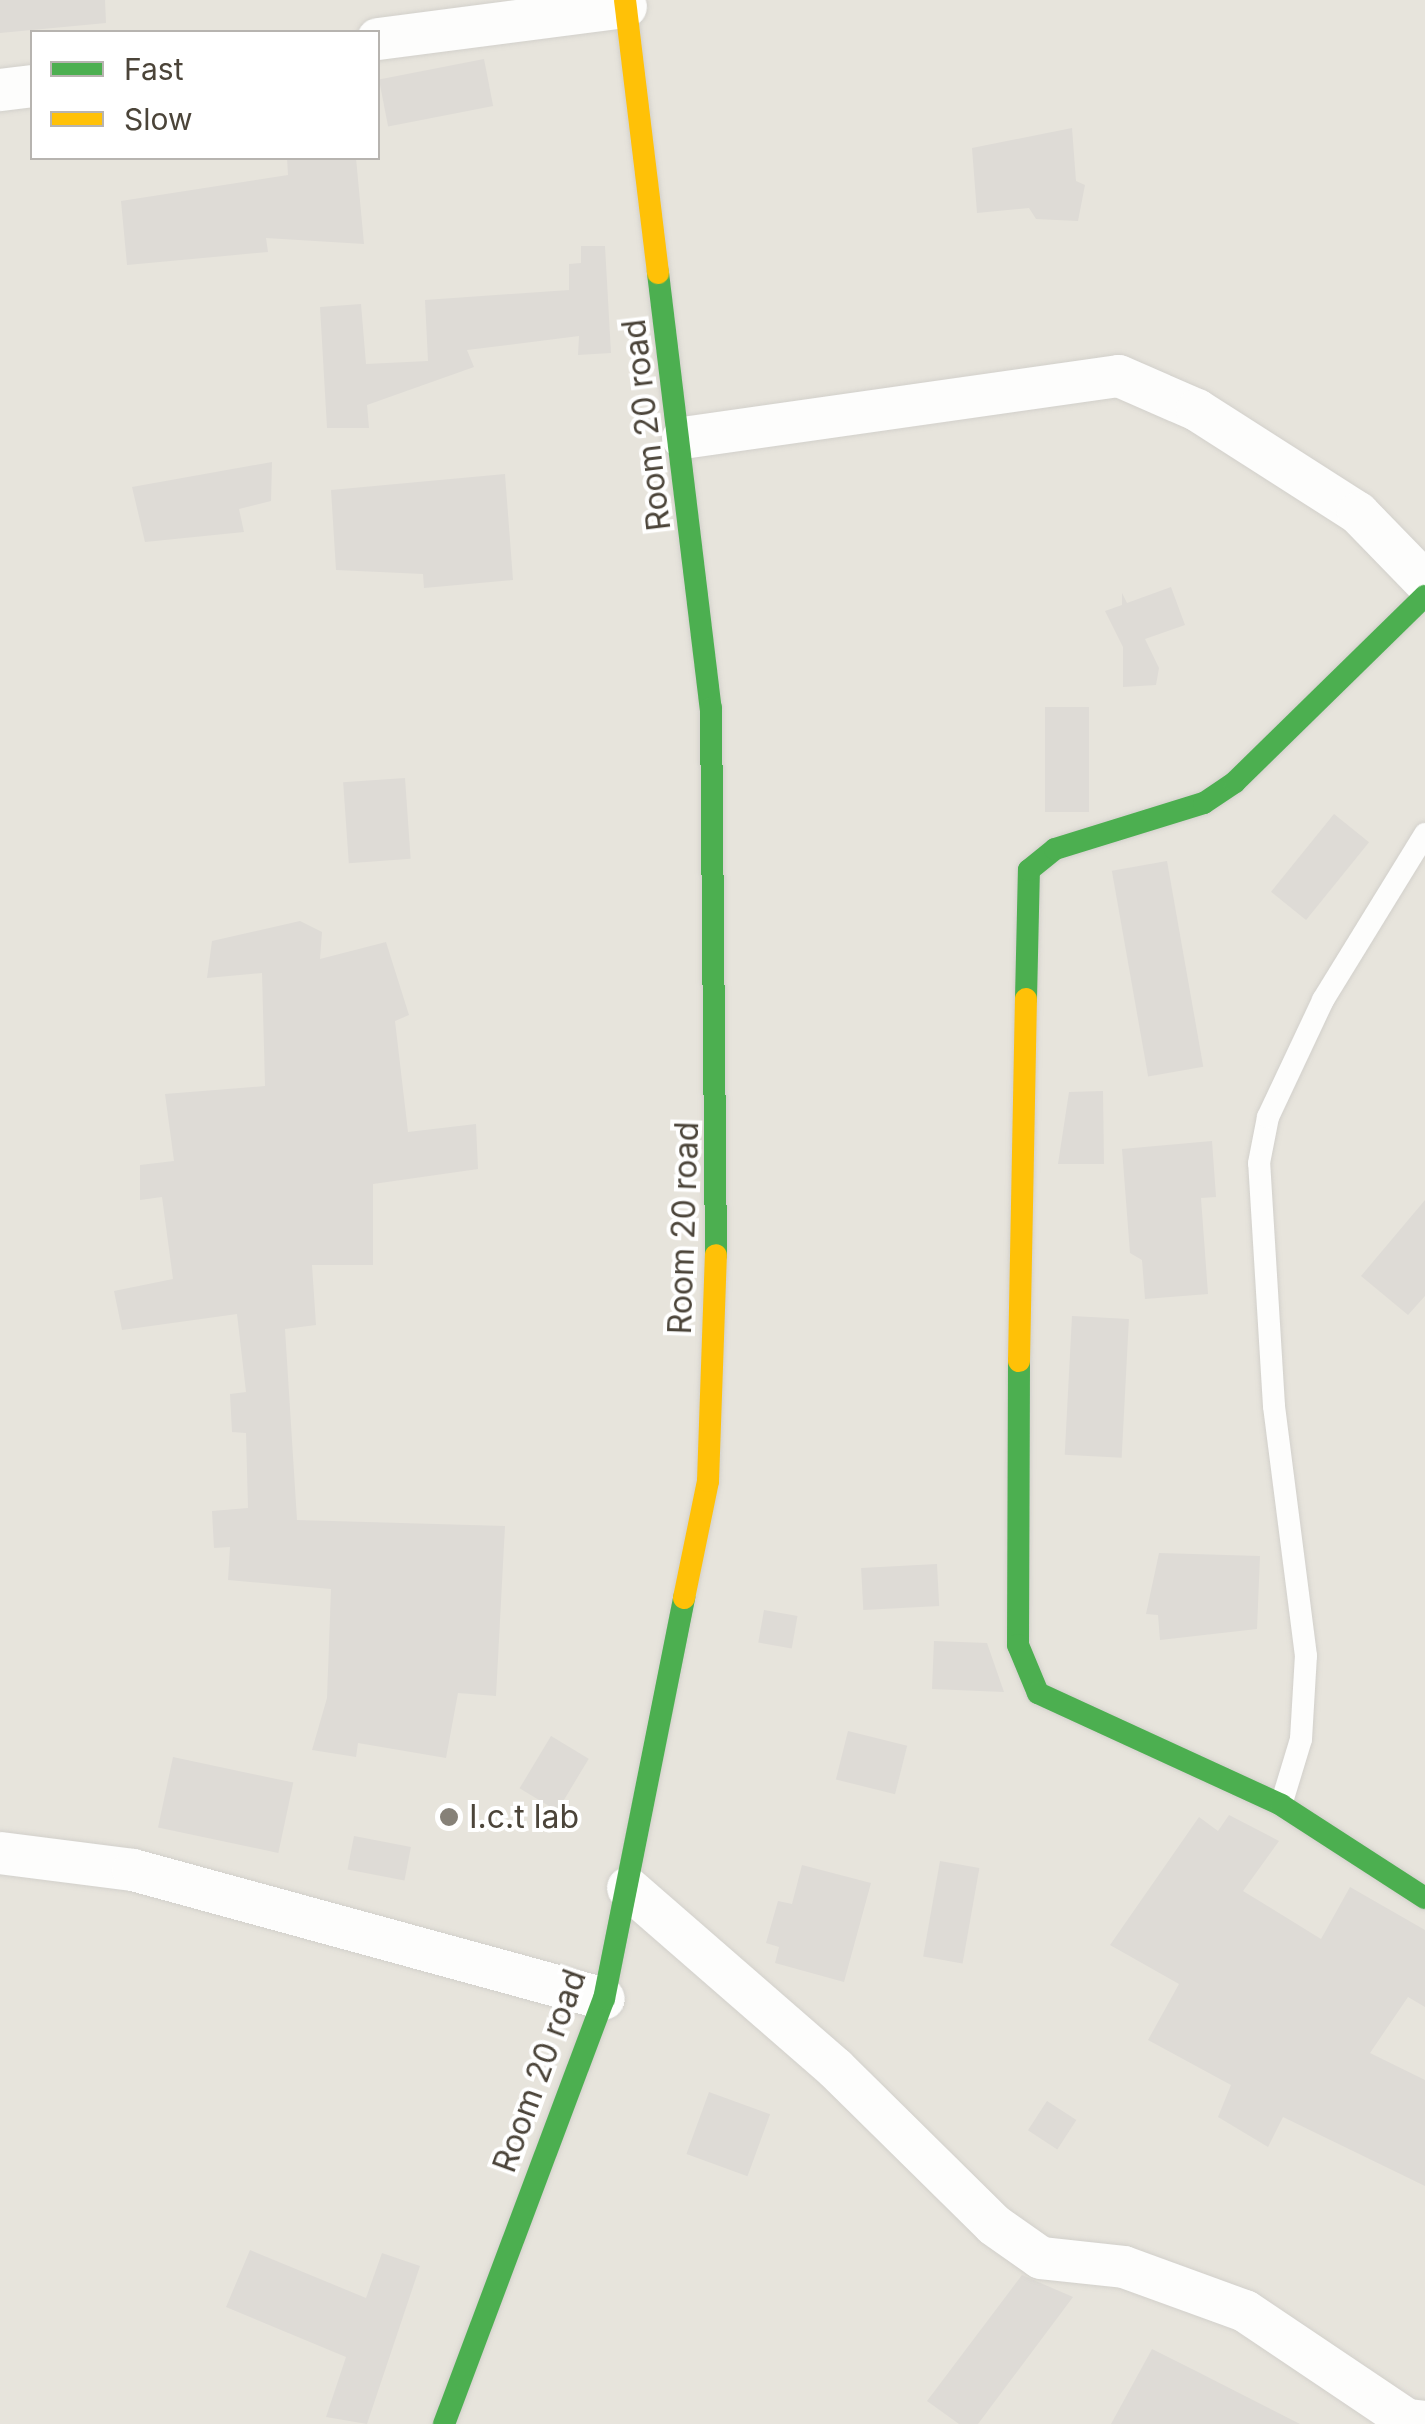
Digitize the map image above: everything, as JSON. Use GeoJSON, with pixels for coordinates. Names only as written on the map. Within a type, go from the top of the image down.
{"type":"FeatureCollection","features":[{"type":"Feature","properties":{"kind":"street"},"geometry":{"type":"LineString","coordinates":[[380,39],[626,3]]}},
{"type":"Feature","properties":{"kind":"street","name":"Room 20 road"},"geometry":{"type":"LineString","coordinates":[[444,2424],[604,1999],[709,1462],[720,1144],[711,708],[683,438],[626,3]]}},
{"type":"Feature","properties":{"kind":"street"},"geometry":{"type":"LineString","coordinates":[[0,90],[30,86]]}},
{"type":"Feature","properties":{"kind":"street"},"geometry":{"type":"LineString","coordinates":[[683,438],[1119,376],[1197,410],[1358,512],[1425,582]]}},
{"type":"Feature","properties":{"kind":"street"},"geometry":{"type":"LineString","coordinates":[[1425,596],[1204,804],[1038,857],[1023,910],[1015,1552],[1022,1670],[1062,1711],[1281,1805],[1425,1898]]}},
{"type":"Feature","properties":{"kind":"street"},"geometry":{"type":"LineString","coordinates":[[0,1854],[133,1870],[604,1999]]}},
{"type":"Feature","properties":{"kind":"street"},"geometry":{"type":"LineString","coordinates":[[628,1888],[834,2068],[994,2225],[1041,2258],[1124,2267],[1214,2298],[1407,2420],[1425,2422]]}},
{"type":"Feature","properties":{"kind":"lane"},"geometry":{"type":"LineString","coordinates":[[1281,1805],[1301,1738],[1306,1656],[1274,1406],[1259,1163],[1268,1117],[1323,1000],[1425,834]]}},
{"type":"Feature","properties":{"kind":"shaded area"},"geometry":{"type":"Polygon","coordinates":[[[0,0],[1425,0],[1425,2424],[0,2424],[0,0]]]}},
{"type":"Feature","properties":{"kind":"building"},"geometry":{"type":"Polygon","coordinates":[[[0,0],[105,0],[106,23],[0,33],[0,0]]]}},
{"type":"Feature","properties":{"kind":"building"},"geometry":{"type":"Polygon","coordinates":[[[484,59],[493,106],[388,127],[380,79],[484,59]]]}},
{"type":"Feature","properties":{"kind":"building"},"geometry":{"type":"Polygon","coordinates":[[[1072,128],[1076,181],[1085,185],[1078,221],[1036,219],[1029,208],[977,213],[972,148],[1072,128]]]}},
{"type":"Feature","properties":{"kind":"building"},"geometry":{"type":"Polygon","coordinates":[[[287,160],[356,160],[364,244],[266,238],[268,252],[127,265],[121,201],[288,175],[287,160]]]}},
{"type":"Feature","properties":{"kind":"building"},"geometry":{"type":"Polygon","coordinates":[[[581,246],[605,246],[611,353],[578,355],[579,336],[467,350],[474,367],[367,405],[369,428],[327,428],[320,307],[361,304],[366,364],[428,361],[425,300],[569,290],[569,264],[581,263],[581,246]]]}},
{"type":"Feature","properties":{"kind":"building"},"geometry":{"type":"Polygon","coordinates":[[[272,462],[271,501],[239,509],[244,532],[145,542],[132,487],[272,462]]]}},
{"type":"Feature","properties":{"kind":"building"},"geometry":{"type":"Polygon","coordinates":[[[505,474],[513,580],[424,588],[423,574],[336,570],[331,490],[505,474]]]}},
{"type":"Feature","properties":{"kind":"building"},"geometry":{"type":"Polygon","coordinates":[[[1171,587],[1185,625],[1145,639],[1159,668],[1156,685],[1123,687],[1123,647],[1105,611],[1122,605],[1122,593],[1127,603],[1171,587]]]}},
{"type":"Feature","properties":{"kind":"building"},"geometry":{"type":"Polygon","coordinates":[[[1045,707],[1089,707],[1089,812],[1045,812],[1045,707]]]}},
{"type":"Feature","properties":{"kind":"building"},"geometry":{"type":"Polygon","coordinates":[[[405,778],[411,859],[349,863],[343,782],[405,778]]]}},
{"type":"Feature","properties":{"kind":"building"},"geometry":{"type":"Polygon","coordinates":[[[1334,814],[1369,842],[1306,920],[1271,892],[1334,814]]]}},
{"type":"Feature","properties":{"kind":"building"},"geometry":{"type":"Polygon","coordinates":[[[1167,861],[1203,1067],[1148,1077],[1112,871],[1167,861]]]}},
{"type":"Feature","properties":{"kind":"building"},"geometry":{"type":"Polygon","coordinates":[[[300,921],[322,932],[320,959],[386,942],[409,1015],[395,1021],[408,1132],[476,1124],[478,1169],[373,1184],[373,1265],[312,1265],[316,1325],[285,1329],[297,1520],[505,1526],[496,1696],[458,1693],[446,1758],[358,1743],[356,1757],[312,1750],[327,1698],[331,1589],[228,1580],[230,1547],[214,1548],[212,1511],[248,1508],[246,1433],[232,1432],[230,1394],[246,1392],[237,1314],[122,1330],[114,1291],[173,1279],[162,1197],[140,1200],[140,1165],[174,1161],[165,1094],[265,1086],[262,973],[207,978],[212,941],[300,921]]]}},
{"type":"Feature","properties":{"kind":"building"},"geometry":{"type":"Polygon","coordinates":[[[1103,1091],[1104,1164],[1058,1164],[1069,1092],[1103,1091]]]}},
{"type":"Feature","properties":{"kind":"building"},"geometry":{"type":"Polygon","coordinates":[[[1212,1141],[1216,1197],[1201,1198],[1208,1294],[1145,1299],[1142,1260],[1130,1253],[1122,1149],[1212,1141]]]}},
{"type":"Feature","properties":{"kind":"building"},"geometry":{"type":"Polygon","coordinates":[[[1425,1200],[1425,1296],[1408,1315],[1361,1276],[1425,1200]]]}},
{"type":"Feature","properties":{"kind":"building"},"geometry":{"type":"Polygon","coordinates":[[[1072,1316],[1129,1319],[1122,1458],[1065,1455],[1072,1316]]]}},
{"type":"Feature","properties":{"kind":"building"},"geometry":{"type":"Polygon","coordinates":[[[1159,1553],[1260,1556],[1257,1629],[1160,1640],[1158,1615],[1146,1614],[1159,1553]]]}},
{"type":"Feature","properties":{"kind":"building"},"geometry":{"type":"Polygon","coordinates":[[[937,1564],[939,1606],[863,1610],[861,1568],[937,1564]]]}},
{"type":"Feature","properties":{"kind":"building"},"geometry":{"type":"Polygon","coordinates":[[[764,1610],[797,1616],[792,1648],[758,1642],[764,1610]]]}},
{"type":"Feature","properties":{"kind":"building"},"geometry":{"type":"Polygon","coordinates":[[[934,1641],[987,1643],[1004,1692],[932,1689],[934,1641]]]}},
{"type":"Feature","properties":{"kind":"building"},"geometry":{"type":"Polygon","coordinates":[[[848,1731],[907,1746],[895,1794],[836,1780],[848,1731]]]}},
{"type":"Feature","properties":{"kind":"building"},"geometry":{"type":"Polygon","coordinates":[[[551,1736],[589,1759],[557,1811],[520,1788],[551,1736]]]}},
{"type":"Feature","properties":{"kind":"building"},"geometry":{"type":"Polygon","coordinates":[[[173,1757],[293,1783],[278,1853],[158,1827],[173,1757]]]}},
{"type":"Feature","properties":{"kind":"building"},"geometry":{"type":"Polygon","coordinates":[[[1229,1815],[1279,1841],[1243,1891],[1321,1939],[1350,1887],[1425,1930],[1425,2007],[1408,1997],[1370,2053],[1425,2080],[1425,2186],[1283,2117],[1268,2147],[1218,2117],[1231,2085],[1148,2040],[1179,1984],[1110,1945],[1199,1817],[1218,1831],[1229,1815]]]}},
{"type":"Feature","properties":{"kind":"building"},"geometry":{"type":"Polygon","coordinates":[[[354,1836],[411,1847],[404,1880],[348,1869],[354,1836]]]}},
{"type":"Feature","properties":{"kind":"building"},"geometry":{"type":"Polygon","coordinates":[[[940,1861],[979,1868],[963,1963],[923,1957],[940,1861]]]}},
{"type":"Feature","properties":{"kind":"building"},"geometry":{"type":"Polygon","coordinates":[[[802,1865],[871,1883],[844,1982],[775,1963],[779,1947],[766,1943],[778,1901],[792,1904],[802,1865]]]}},
{"type":"Feature","properties":{"kind":"building"},"geometry":{"type":"Polygon","coordinates":[[[709,2092],[770,2114],[748,2176],[686,2154],[709,2092]]]}},
{"type":"Feature","properties":{"kind":"building"},"geometry":{"type":"Polygon","coordinates":[[[1047,2101],[1076,2120],[1057,2149],[1028,2130],[1047,2101]]]}},
{"type":"Feature","properties":{"kind":"building"},"geometry":{"type":"Polygon","coordinates":[[[250,2250],[366,2298],[382,2253],[420,2266],[367,2424],[326,2417],[346,2357],[226,2307],[250,2250]]]}},
{"type":"Feature","properties":{"kind":"building"},"geometry":{"type":"Polygon","coordinates":[[[1022,2275],[1073,2297],[978,2424],[959,2424],[927,2401],[1022,2275]]]}},
{"type":"Feature","properties":{"kind":"building"},"geometry":{"type":"Polygon","coordinates":[[[1152,2349],[1192,2369],[1300,2424],[1111,2424],[1152,2349]]]}},
{"type":"Feature","properties":{"kind":"traffic: fast"},"geometry":{"type":"LineString","coordinates":[[658,273],[711,708],[716,1255]]}},
{"type":"Feature","properties":{"kind":"traffic: fast"},"geometry":{"type":"LineString","coordinates":[[1026,999],[1029,870],[1055,849],[1204,803],[1235,782],[1425,596]]}},
{"type":"Feature","properties":{"kind":"traffic: fast"},"geometry":{"type":"LineString","coordinates":[[1019,1361],[1018,1645],[1038,1693],[1281,1805],[1425,1898]]}},
{"type":"Feature","properties":{"kind":"traffic: fast"},"geometry":{"type":"LineString","coordinates":[[444,2424],[604,1999],[684,1598]]}},
{"type":"Feature","properties":{"kind":"traffic: slow"},"geometry":{"type":"LineString","coordinates":[[625,0],[658,273]]}},
{"type":"Feature","properties":{"kind":"traffic: slow"},"geometry":{"type":"LineString","coordinates":[[1019,1361],[1026,999]]}},
{"type":"Feature","properties":{"kind":"traffic: slow"},"geometry":{"type":"LineString","coordinates":[[684,1598],[708,1481],[716,1255]]}},
{"type":"Feature","properties":{"kind":"place","name":"I.c.t lab"},"geometry":{"type":"Point","coordinates":[449,1817]}}]}
